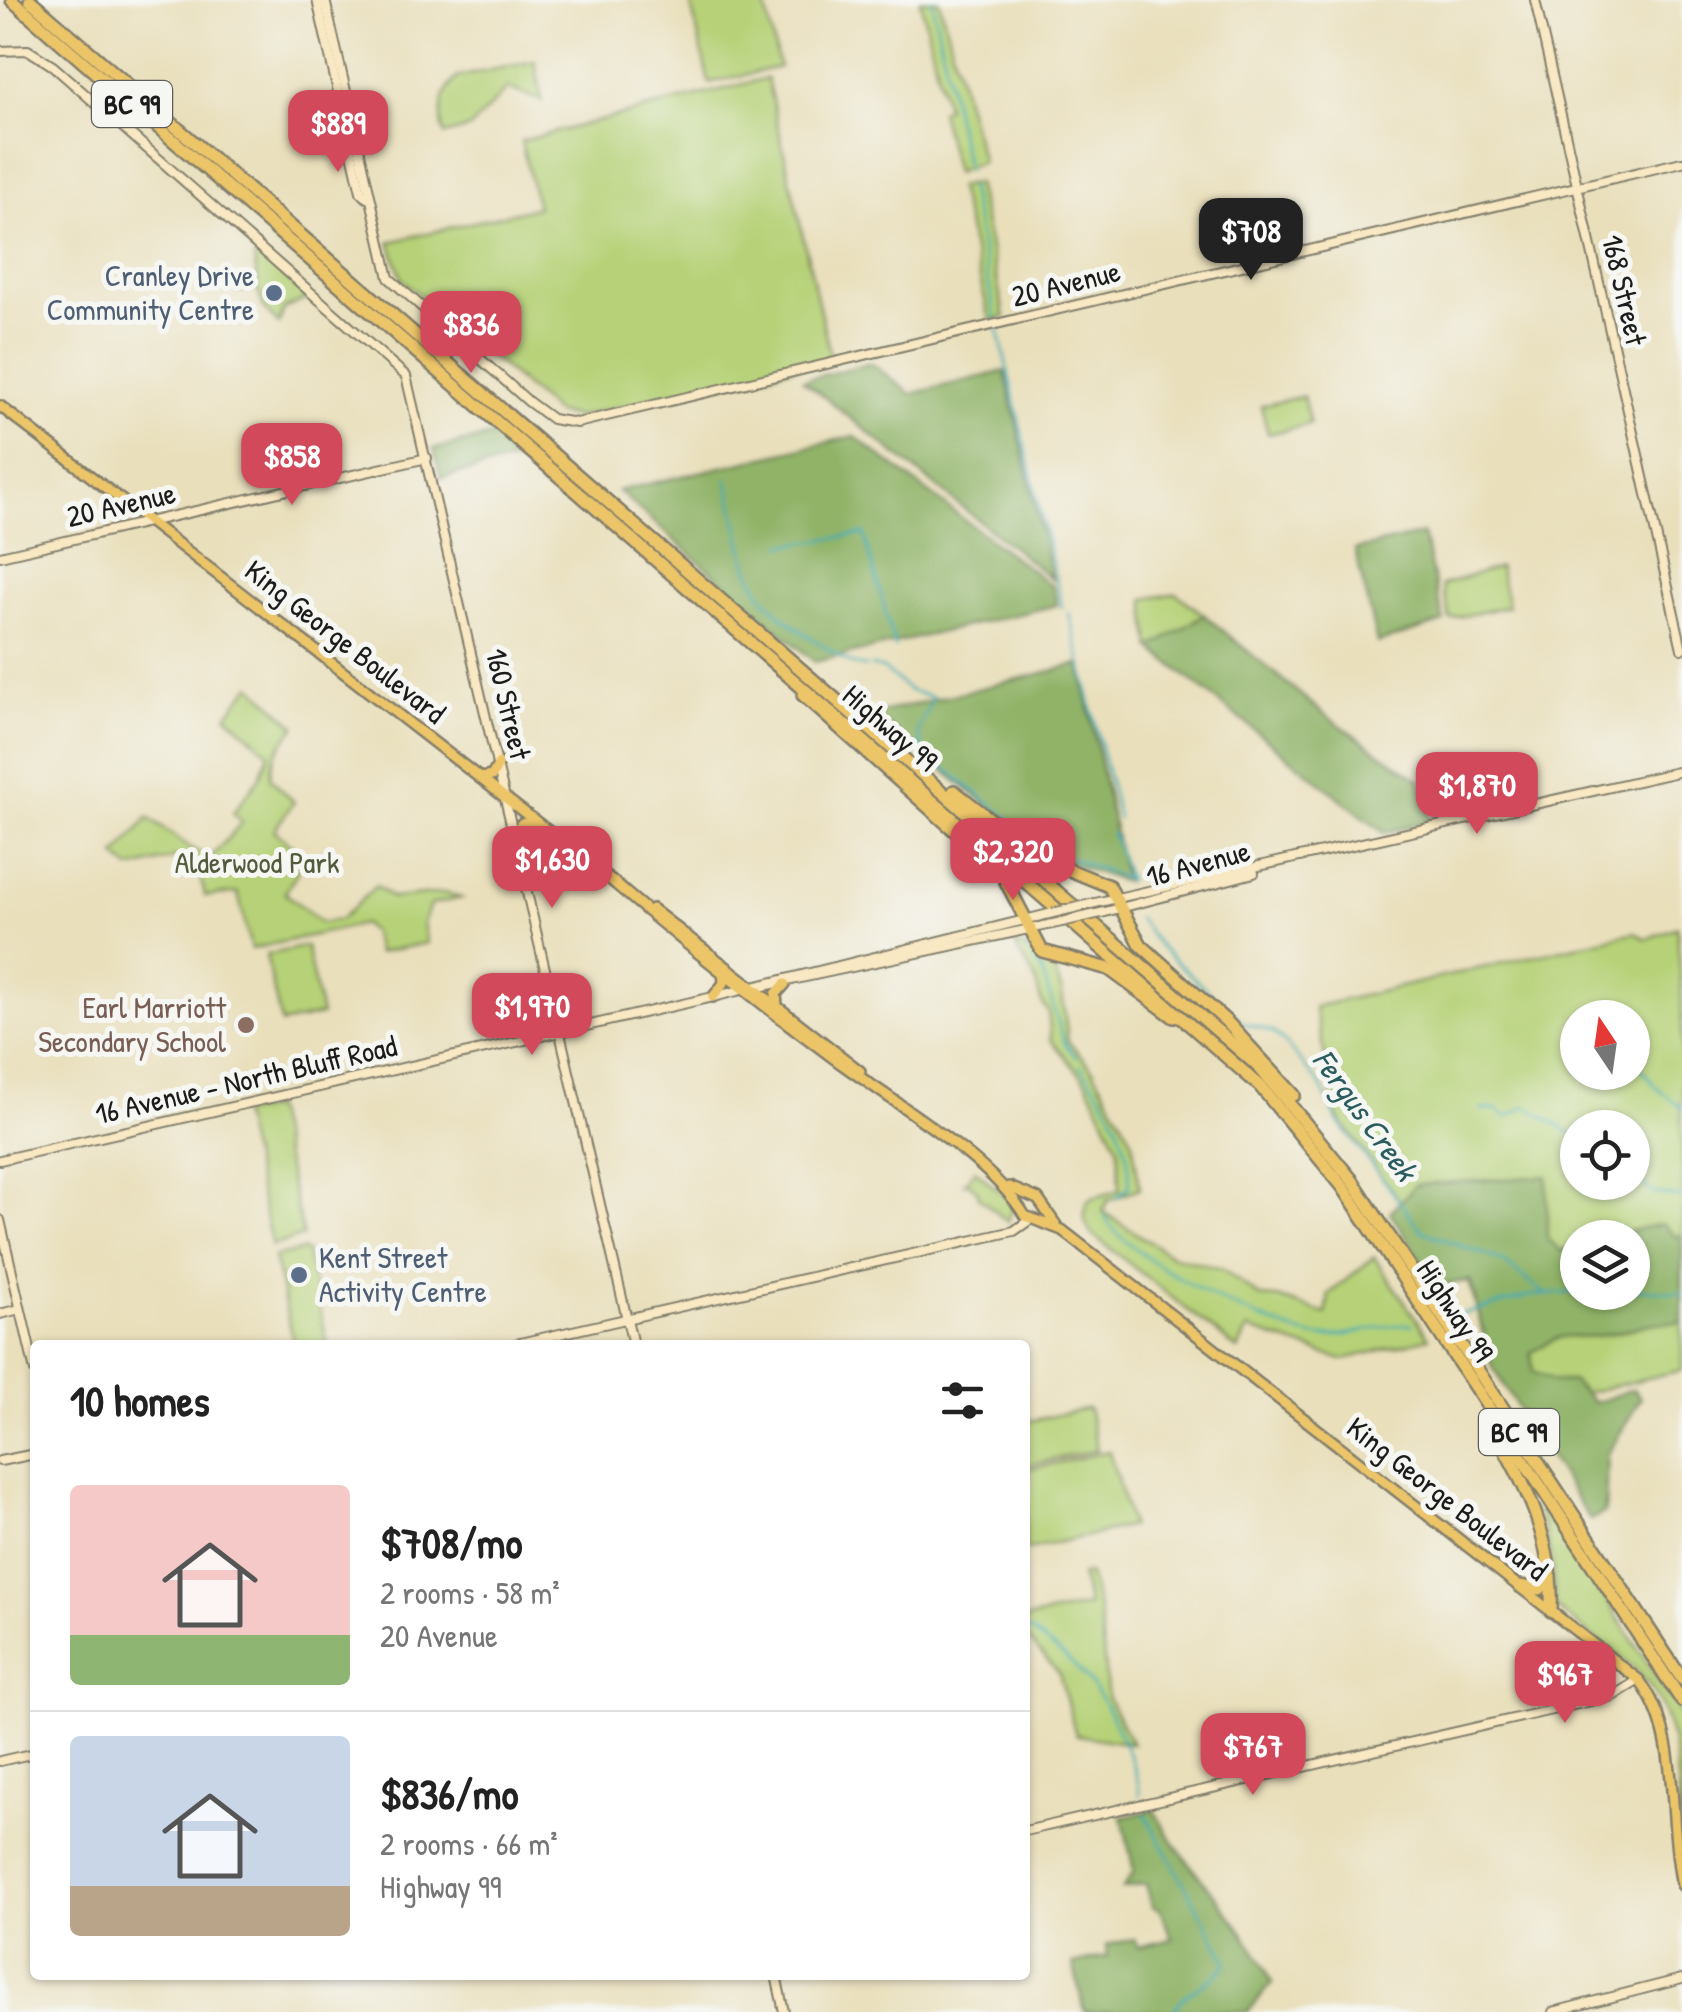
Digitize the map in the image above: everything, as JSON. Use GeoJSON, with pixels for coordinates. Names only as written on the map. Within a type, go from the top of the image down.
{"type":"FeatureCollection","features":[{"type":"Feature","properties":{"kind":"highway","name":"Highway 99"},"geometry":{"type":"LineString","coordinates":[[12,0],[1181,1013],[1271,1098],[1335,1176],[1679,1680]]}},
{"type":"Feature","properties":{"kind":"highway","name":"Highway 99"},"geometry":{"type":"LineString","coordinates":[[30,0],[1246,1055],[1309,1123],[1377,1217],[1679,1680]]}},
{"type":"Feature","properties":{"kind":"highway"},"geometry":{"type":"LineString","coordinates":[[691,589],[854,744],[996,866],[1013,888],[1026,925],[1046,954],[1101,966],[1125,979],[1271,1098]]}},
{"type":"Feature","properties":{"kind":"highway"},"geometry":{"type":"LineString","coordinates":[[837,698],[1040,858],[1098,879],[1119,902],[1145,950],[1241,1036],[1295,1096],[1341,1156],[1377,1217]]}},
{"type":"Feature","properties":{"kind":"highway"},"geometry":{"type":"LineString","coordinates":[[1426,1313],[1521,1477],[1549,1562],[1550,1577],[1543,1587],[1531,1590],[1519,1586]]}},
{"type":"Feature","properties":{"kind":"highway"},"geometry":{"type":"LineString","coordinates":[[1549,1562],[1551,1611]]}},
{"type":"Feature","properties":{"kind":"highway"},"geometry":{"type":"LineString","coordinates":[[1679,1680],[1682,1701]]}},
{"type":"Feature","properties":{"kind":"main road","name":"King George Boulevard"},"geometry":{"type":"LineString","coordinates":[[0,406],[974,1163],[1033,1219],[1056,1225]]}},
{"type":"Feature","properties":{"kind":"main road"},"geometry":{"type":"LineString","coordinates":[[480,778],[492,776],[499,764]]}},
{"type":"Feature","properties":{"kind":"main road"},"geometry":{"type":"LineString","coordinates":[[514,833],[522,824],[536,822]]}},
{"type":"Feature","properties":{"kind":"main road","name":"King George Boulevard"},"geometry":{"type":"LineString","coordinates":[[612,880],[722,972],[777,1004],[900,1105]]}},
{"type":"Feature","properties":{"kind":"main road"},"geometry":{"type":"LineString","coordinates":[[713,997],[724,983],[722,972]]}},
{"type":"Feature","properties":{"kind":"main road"},"geometry":{"type":"LineString","coordinates":[[777,1004],[776,994],[785,984]]}},
{"type":"Feature","properties":{"kind":"main road","name":"King George Boulevard"},"geometry":{"type":"LineString","coordinates":[[974,1163],[1041,1201],[1056,1225],[1640,1680],[1656,1701],[1670,1736],[1674,1828],[1682,1885]]}},
{"type":"Feature","properties":{"kind":"main road"},"geometry":{"type":"LineString","coordinates":[[1021,1209],[1031,1197]]}},
{"type":"Feature","properties":{"kind":"main road"},"geometry":{"type":"LineString","coordinates":[[1033,1219],[1043,1208]]}},
{"type":"Feature","properties":{"kind":"street"},"geometry":{"type":"LineString","coordinates":[[316,0],[361,192],[367,198]]}},
{"type":"Feature","properties":{"kind":"street"},"geometry":{"type":"LineString","coordinates":[[326,0],[367,198]]}},
{"type":"Feature","properties":{"kind":"street","name":"168 Street"},"geometry":{"type":"LineString","coordinates":[[1535,0],[1682,650]]}},
{"type":"Feature","properties":{"kind":"street","name":"160 Street"},"geometry":{"type":"LineString","coordinates":[[0,50],[28,50],[52,66],[401,368],[410,386],[632,1340]]}},
{"type":"Feature","properties":{"kind":"street","name":"20 Avenue"},"geometry":{"type":"LineString","coordinates":[[367,198],[389,278],[529,402],[552,419],[578,423],[1682,162]]}},
{"type":"Feature","properties":{"kind":"street","name":"20 Avenue"},"geometry":{"type":"LineString","coordinates":[[0,556],[428,458]]}},
{"type":"Feature","properties":{"kind":"street","name":"16 Avenue"},"geometry":{"type":"LineString","coordinates":[[750,988],[785,984],[913,954],[1026,925],[1095,902],[1119,902],[1682,771]]}},
{"type":"Feature","properties":{"kind":"street","name":"16 Avenue"},"geometry":{"type":"LineString","coordinates":[[561,1032],[933,942],[1105,912],[1119,902]]}},
{"type":"Feature","properties":{"kind":"street"},"geometry":{"type":"LineString","coordinates":[[913,954],[933,942]]}},
{"type":"Feature","properties":{"kind":"street"},"geometry":{"type":"LineString","coordinates":[[835,972],[843,962]]}},
{"type":"Feature","properties":{"kind":"street","name":"16 Avenue - North Bluff Road"},"geometry":{"type":"LineString","coordinates":[[0,1160],[561,1032]]}},
{"type":"Feature","properties":{"kind":"street"},"geometry":{"type":"LineString","coordinates":[[1002,1232],[1017,1221],[1021,1209]]}},
{"type":"Feature","properties":{"kind":"street"},"geometry":{"type":"LineString","coordinates":[[534,1340],[1002,1232],[1033,1219]]}},
{"type":"Feature","properties":{"kind":"street"},"geometry":{"type":"LineString","coordinates":[[0,1220],[30,1350]]}},
{"type":"Feature","properties":{"kind":"street"},"geometry":{"type":"LineString","coordinates":[[0,1314],[20,1309]]}},
{"type":"Feature","properties":{"kind":"street"},"geometry":{"type":"LineString","coordinates":[[0,1462],[30,1455]]}},
{"type":"Feature","properties":{"kind":"street"},"geometry":{"type":"LineString","coordinates":[[1030,1830],[1613,1696],[1640,1680]]}},
{"type":"Feature","properties":{"kind":"street"},"geometry":{"type":"LineString","coordinates":[[0,1761],[30,1754]]}},
{"type":"Feature","properties":{"kind":"street"},"geometry":{"type":"LineString","coordinates":[[777,1980],[784,2012]]}},
{"type":"Feature","properties":{"kind":"street"},"geometry":{"type":"LineString","coordinates":[[1553,2012],[1682,1982]]}},
{"type":"Feature","properties":{"kind":"green space"},"geometry":{"type":"Polygon","coordinates":[[[690,0],[764,0],[779,67],[709,83],[690,0]]]}},
{"type":"Feature","properties":{"kind":"green space"},"geometry":{"type":"Polygon","coordinates":[[[920,0],[939,0],[982,162],[955,173],[940,111],[946,108],[920,0]]]}},
{"type":"Feature","properties":{"kind":"green space"},"geometry":{"type":"Polygon","coordinates":[[[535,61],[542,101],[508,88],[470,128],[445,135],[442,104],[458,77],[535,61]]]}},
{"type":"Feature","properties":{"kind":"green space"},"geometry":{"type":"Polygon","coordinates":[[[767,78],[831,359],[576,417],[556,413],[402,279],[390,242],[537,207],[521,141],[767,78]]]}},
{"type":"Feature","properties":{"kind":"green space"},"geometry":{"type":"Polygon","coordinates":[[[976,183],[1005,317],[990,321],[958,187],[976,183]]]}},
{"type":"Feature","properties":{"kind":"green space"},"geometry":{"type":"Polygon","coordinates":[[[258,253],[309,298],[284,309],[279,324],[265,310],[257,288],[237,292],[237,288],[258,283],[254,259],[258,253]]]}},
{"type":"Feature","properties":{"kind":"green space"},"geometry":{"type":"Polygon","coordinates":[[[871,363],[911,394],[1005,371],[1052,579],[803,380],[871,363]]]}},
{"type":"Feature","properties":{"kind":"green space"},"geometry":{"type":"Polygon","coordinates":[[[1303,396],[1310,424],[1268,434],[1261,406],[1303,396]]]}},
{"type":"Feature","properties":{"kind":"green space"},"geometry":{"type":"Polygon","coordinates":[[[495,435],[520,459],[441,478],[434,449],[495,435]]]}},
{"type":"Feature","properties":{"kind":"green space"},"geometry":{"type":"Polygon","coordinates":[[[854,436],[1053,587],[1057,605],[815,662],[618,491],[854,436]]]}},
{"type":"Feature","properties":{"kind":"green space"},"geometry":{"type":"Polygon","coordinates":[[[1423,534],[1444,622],[1377,643],[1355,550],[1423,534]]]}},
{"type":"Feature","properties":{"kind":"green space"},"geometry":{"type":"Polygon","coordinates":[[[1499,567],[1508,606],[1450,619],[1442,585],[1499,567]]]}},
{"type":"Feature","properties":{"kind":"green space"},"geometry":{"type":"Polygon","coordinates":[[[1176,593],[1204,615],[1151,648],[1145,599],[1176,593]]]}},
{"type":"Feature","properties":{"kind":"green space"},"geometry":{"type":"Polygon","coordinates":[[[1204,615],[1324,714],[1421,781],[1431,821],[1384,833],[1151,648],[1204,615]]]}},
{"type":"Feature","properties":{"kind":"green space"},"geometry":{"type":"Polygon","coordinates":[[[1080,664],[1125,882],[1052,858],[874,714],[1080,664]]]}},
{"type":"Feature","properties":{"kind":"green space","name":"Alderwood Park"},"geometry":{"type":"Polygon","coordinates":[[[251,685],[296,726],[278,750],[271,771],[271,779],[294,802],[274,830],[294,848],[297,873],[285,893],[322,923],[341,919],[376,886],[392,898],[444,893],[461,898],[430,905],[423,923],[427,943],[377,953],[372,932],[363,924],[251,949],[238,893],[205,896],[200,872],[182,856],[130,869],[116,856],[148,818],[197,852],[212,856],[242,822],[233,813],[260,777],[269,753],[227,715],[251,685]]]}},
{"type":"Feature","properties":{"kind":"green space"},"geometry":{"type":"Polygon","coordinates":[[[1677,927],[1682,997],[1682,1370],[1522,1408],[1492,1367],[1469,1282],[1441,1282],[1429,1241],[1338,1117],[1314,1007],[1635,932],[1646,939],[1677,927]]]}},
{"type":"Feature","properties":{"kind":"green space"},"geometry":{"type":"Polygon","coordinates":[[[1014,943],[1051,963],[1062,991],[1068,1041],[1093,1070],[1132,1139],[1140,1188],[1107,1201],[1103,1212],[1172,1256],[1222,1269],[1260,1297],[1278,1298],[1326,1314],[1329,1294],[1374,1257],[1429,1338],[1342,1360],[1248,1329],[1238,1350],[1092,1234],[1084,1217],[1089,1199],[1120,1190],[1118,1147],[1086,1081],[1051,1040],[1048,1011],[1014,943]]]}},
{"type":"Feature","properties":{"kind":"green space"},"geometry":{"type":"Polygon","coordinates":[[[306,946],[321,1015],[281,1024],[266,955],[306,946]]]}},
{"type":"Feature","properties":{"kind":"green space"},"geometry":{"type":"Polygon","coordinates":[[[273,1108],[303,1236],[272,1246],[241,1114],[273,1108]]]}},
{"type":"Feature","properties":{"kind":"green space"},"geometry":{"type":"Polygon","coordinates":[[[975,1170],[1014,1204],[1008,1222],[978,1197],[978,1191],[966,1181],[963,1184],[975,1170]]]}},
{"type":"Feature","properties":{"kind":"green space"},"geometry":{"type":"Polygon","coordinates":[[[1547,1176],[1547,1238],[1560,1250],[1560,1310],[1650,1310],[1650,1226],[1662,1224],[1675,1236],[1682,1236],[1682,1323],[1652,1324],[1592,1337],[1562,1337],[1531,1353],[1533,1372],[1553,1381],[1572,1381],[1594,1403],[1633,1389],[1641,1398],[1607,1455],[1605,1512],[1590,1520],[1492,1367],[1470,1280],[1437,1286],[1390,1212],[1416,1185],[1547,1176]]]}},
{"type":"Feature","properties":{"kind":"green space"},"geometry":{"type":"Polygon","coordinates":[[[306,1252],[327,1340],[293,1340],[274,1257],[306,1252]]]}},
{"type":"Feature","properties":{"kind":"green space"},"geometry":{"type":"Polygon","coordinates":[[[1088,1408],[1097,1450],[1030,1465],[1030,1421],[1088,1408]]]}},
{"type":"Feature","properties":{"kind":"green space"},"geometry":{"type":"Polygon","coordinates":[[[1508,1446],[1682,1717],[1682,1845],[1674,1751],[1661,1707],[1635,1669],[1555,1606],[1548,1542],[1508,1446]]]}},
{"type":"Feature","properties":{"kind":"green space"},"geometry":{"type":"Polygon","coordinates":[[[1109,1451],[1131,1526],[1030,1549],[1030,1469],[1109,1451]]]}},
{"type":"Feature","properties":{"kind":"green space"},"geometry":{"type":"Polygon","coordinates":[[[1089,1574],[1099,1611],[1108,1699],[1132,1744],[1076,1735],[1059,1673],[1030,1641],[1030,1618],[1088,1606],[1081,1575],[1089,1574]]]}},
{"type":"Feature","properties":{"kind":"green space"},"geometry":{"type":"Polygon","coordinates":[[[1154,1810],[1182,1854],[1246,1937],[1272,1983],[1248,2012],[1085,2012],[1073,1964],[1107,1956],[1106,1945],[1135,1939],[1138,1947],[1172,1939],[1160,1910],[1152,1906],[1146,1884],[1123,1888],[1134,1871],[1122,1817],[1154,1810]]]}},
{"type":"Feature","properties":{"kind":"waterway"},"geometry":{"type":"LineString","coordinates":[[932,0],[967,171]]}},
{"type":"Feature","properties":{"kind":"waterway"},"geometry":{"type":"LineString","coordinates":[[969,186],[996,320]]}},
{"type":"Feature","properties":{"kind":"waterway"},"geometry":{"type":"LineString","coordinates":[[998,328],[1062,607]]}},
{"type":"Feature","properties":{"kind":"waterway"},"geometry":{"type":"LineString","coordinates":[[727,479],[744,554],[760,591],[792,625],[847,661],[866,667]]}},
{"type":"Feature","properties":{"kind":"waterway"},"geometry":{"type":"LineString","coordinates":[[782,545],[864,534],[895,647]]}},
{"type":"Feature","properties":{"kind":"waterway"},"geometry":{"type":"LineString","coordinates":[[1069,613],[1118,818]]}},
{"type":"Feature","properties":{"kind":"waterway"},"geometry":{"type":"LineString","coordinates":[[871,666],[883,669],[910,691],[933,697],[918,730],[922,750],[1031,836]]}},
{"type":"Feature","properties":{"kind":"waterway"},"geometry":{"type":"LineString","coordinates":[[1112,832],[1128,879]]}},
{"type":"Feature","properties":{"kind":"waterway"},"geometry":{"type":"LineString","coordinates":[[1038,846],[1129,880]]}},
{"type":"Feature","properties":{"kind":"waterway","name":"Fergus Creek"},"geometry":{"type":"LineString","coordinates":[[1138,918],[1158,945],[1243,1023],[1273,1032],[1285,1043],[1322,1087],[1337,1120],[1422,1231],[1502,1261],[1545,1294]]}},
{"type":"Feature","properties":{"kind":"waterway"},"geometry":{"type":"LineString","coordinates":[[1027,947],[1043,974],[1065,1044],[1077,1058]]}},
{"type":"Feature","properties":{"kind":"waterway"},"geometry":{"type":"LineString","coordinates":[[1080,1066],[1108,1107],[1127,1155],[1129,1187],[1116,1198]]}},
{"type":"Feature","properties":{"kind":"waterway"},"geometry":{"type":"LineString","coordinates":[[1650,1079],[1682,1108]]}},
{"type":"Feature","properties":{"kind":"waterway"},"geometry":{"type":"LineString","coordinates":[[1481,1110],[1496,1109],[1507,1117],[1525,1106],[1560,1126]]}},
{"type":"Feature","properties":{"kind":"waterway"},"geometry":{"type":"LineString","coordinates":[[1650,1190],[1682,1197]]}},
{"type":"Feature","properties":{"kind":"waterway"},"geometry":{"type":"LineString","coordinates":[[1105,1215],[1115,1231],[1167,1270],[1271,1323],[1321,1337],[1412,1325]]}},
{"type":"Feature","properties":{"kind":"waterway","name":"Fergus Creek"},"geometry":{"type":"LineString","coordinates":[[1650,1290],[1682,1293]]}},
{"type":"Feature","properties":{"kind":"waterway"},"geometry":{"type":"LineString","coordinates":[[1460,1315],[1529,1296],[1560,1293]]}},
{"type":"Feature","properties":{"kind":"waterway"},"geometry":{"type":"LineString","coordinates":[[1030,1631],[1071,1662],[1103,1701],[1135,1772],[1140,1795]]}},
{"type":"Feature","properties":{"kind":"waterway"},"geometry":{"type":"LineString","coordinates":[[1145,1814],[1227,1961],[1173,2012]]}},
{"type":"Feature","properties":{"kind":"place","name":"Cranley Drive Community Centre"},"geometry":{"type":"Point","coordinates":[274,293]}},
{"type":"Feature","properties":{"kind":"place","name":"Earl Marriott Secondary School"},"geometry":{"type":"Point","coordinates":[246,1025]}},
{"type":"Feature","properties":{"kind":"place","name":"Kent Street Activity Centre"},"geometry":{"type":"Point","coordinates":[299,1275]}}]}
